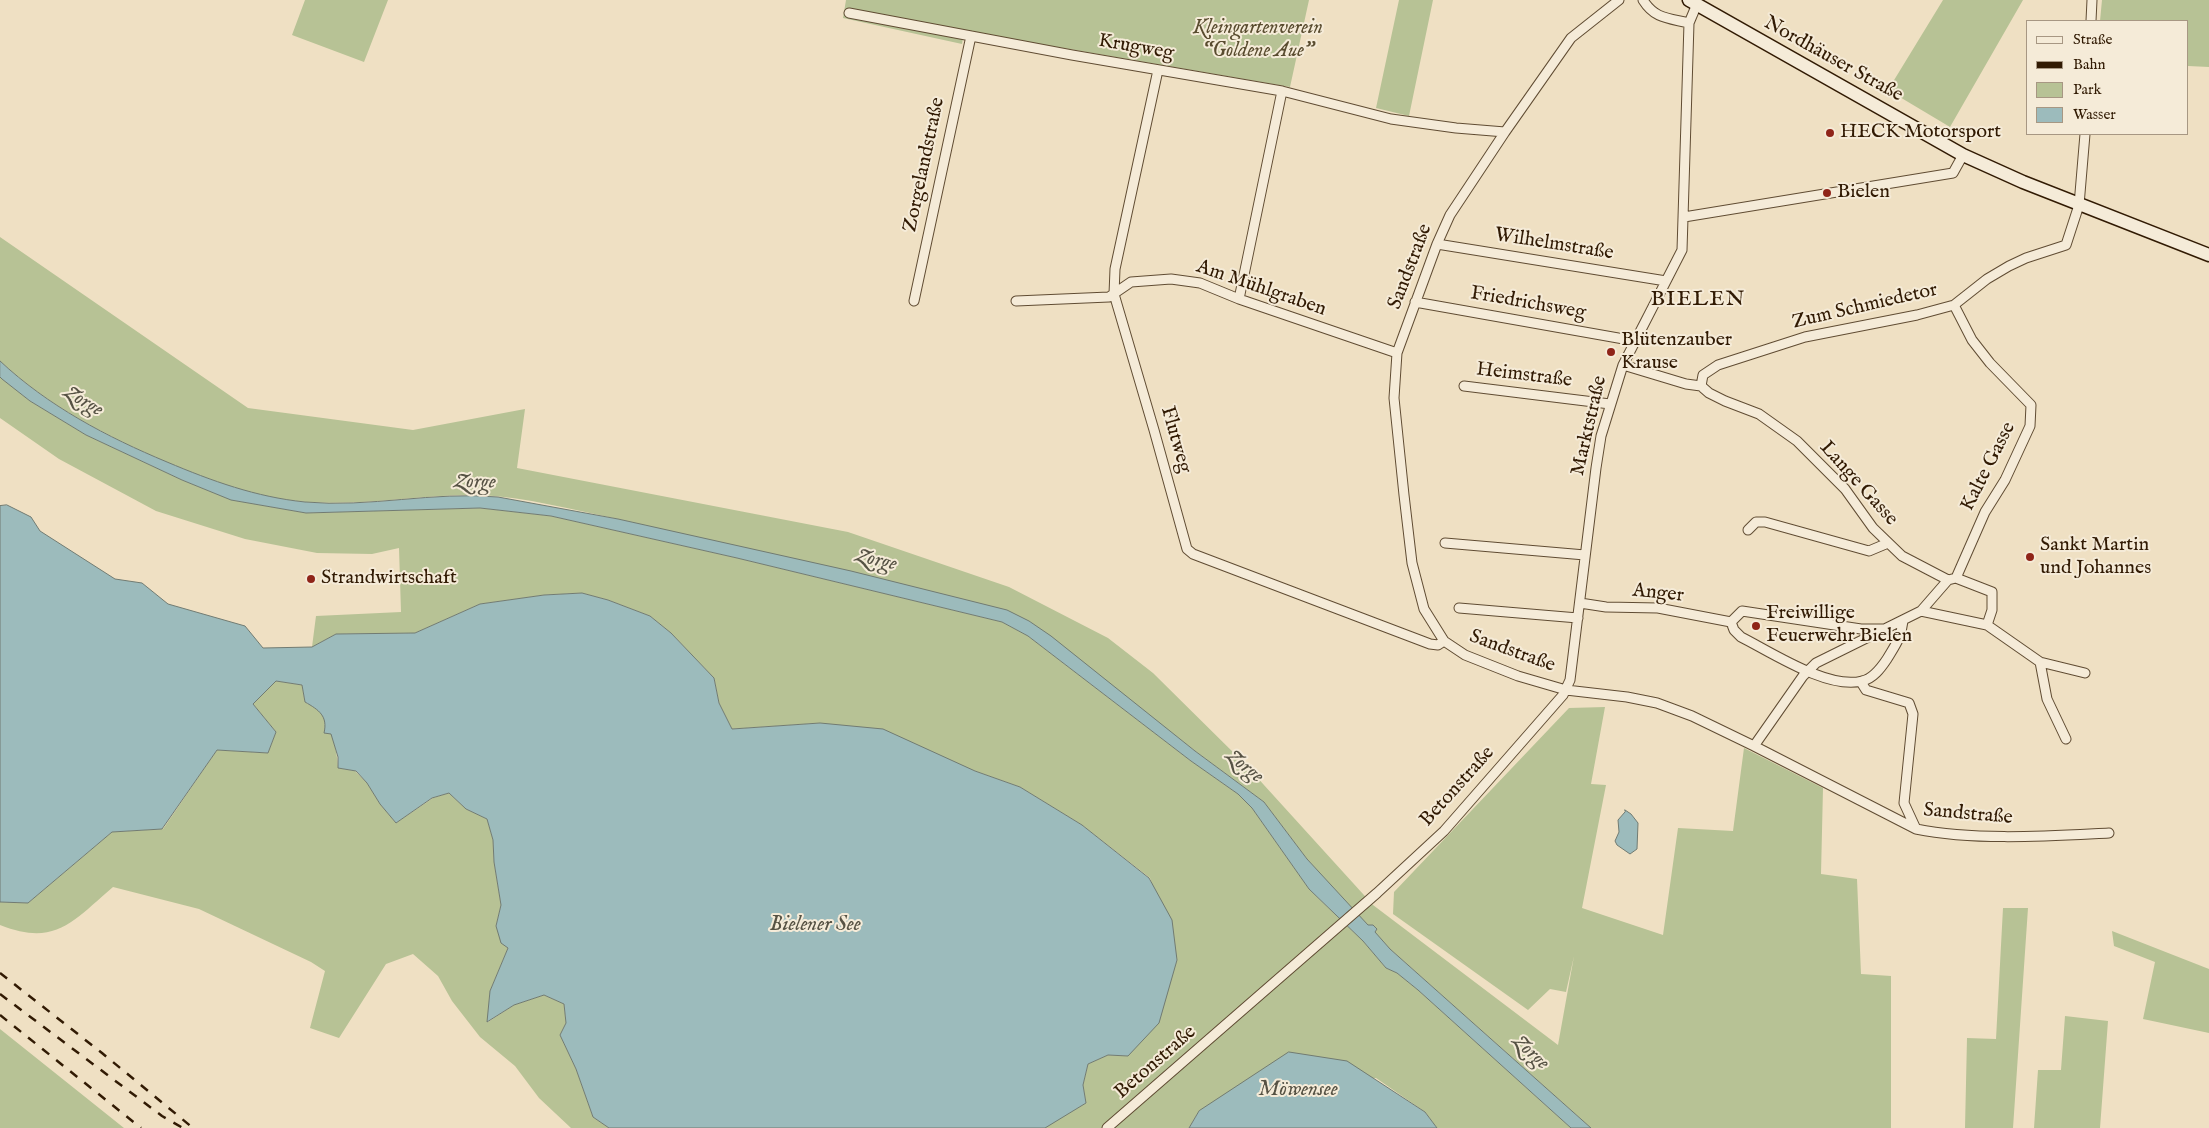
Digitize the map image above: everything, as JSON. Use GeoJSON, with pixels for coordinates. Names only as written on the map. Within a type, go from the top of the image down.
{"type":"FeatureCollection","features":[{"type":"Feature","properties":{"kind":"main road","name":"Nordhäuser Straße"},"geometry":{"type":"LineString","coordinates":[[1693,2],[1964,155],[2079,205],[2209,255]]}},
{"type":"Feature","properties":{"kind":"street","name":"Sandstraße"},"geometry":{"type":"LineString","coordinates":[[1619,0],[1571,38],[1450,215],[1437,244],[1397,353],[1394,398],[1412,563],[1424,609],[1444,641],[1466,655],[1495,668],[1566,690],[1628,697],[1657,703],[1692,716],[1916,829],[1931,832],[2020,837],[2109,833]]}},
{"type":"Feature","properties":{"kind":"street"},"geometry":{"type":"LineString","coordinates":[[1643,0],[1650,12],[1689,23]]}},
{"type":"Feature","properties":{"kind":"street"},"geometry":{"type":"LineString","coordinates":[[2091,20],[2092,0]]}},
{"type":"Feature","properties":{"kind":"street","name":"Marktstraße"},"geometry":{"type":"LineString","coordinates":[[1566,690],[1570,680],[1600,444],[1610,404],[1623,365],[1682,250],[1689,23],[1693,2]]}},
{"type":"Feature","properties":{"kind":"street","name":"Krugweg"},"geometry":{"type":"LineString","coordinates":[[848,13],[1282,91],[1391,119],[1505,132]]}},
{"type":"Feature","properties":{"kind":"street","name":"Zorgelandstraße"},"geometry":{"type":"LineString","coordinates":[[914,301],[971,36]]}},
{"type":"Feature","properties":{"kind":"street","name":"Flutweg"},"geometry":{"type":"LineString","coordinates":[[1158,70],[1115,269],[1114,294],[1154,430],[1186,549],[1194,554],[1255,578],[1430,644],[1438,645],[1444,641]]}},
{"type":"Feature","properties":{"kind":"street"},"geometry":{"type":"LineString","coordinates":[[1239,299],[1282,91]]}},
{"type":"Feature","properties":{"kind":"street"},"geometry":{"type":"LineString","coordinates":[[2079,205],[2085,135]]}},
{"type":"Feature","properties":{"kind":"street"},"geometry":{"type":"LineString","coordinates":[[1684,217],[1953,173],[1964,155]]}},
{"type":"Feature","properties":{"kind":"street","name":"Zum Schmiedetor"},"geometry":{"type":"LineString","coordinates":[[1701,386],[1703,374],[1718,365],[1805,337],[1917,315],[1954,305],[1987,279],[2009,266],[2026,258],[2066,245],[2079,205]]}},
{"type":"Feature","properties":{"kind":"street","name":"Wilhelmstraße"},"geometry":{"type":"LineString","coordinates":[[1437,244],[1666,281]]}},
{"type":"Feature","properties":{"kind":"street","name":"Am Mühlgraben"},"geometry":{"type":"LineString","coordinates":[[1114,294],[1130,282],[1170,279],[1200,283],[1239,299],[1397,353]]}},
{"type":"Feature","properties":{"kind":"street"},"geometry":{"type":"LineString","coordinates":[[1016,301],[1100,298],[1114,294]]}},
{"type":"Feature","properties":{"kind":"street","name":"Friedrichsweg"},"geometry":{"type":"LineString","coordinates":[[1415,302],[1635,341]]}},
{"type":"Feature","properties":{"kind":"street","name":"Kalte Gasse"},"geometry":{"type":"LineString","coordinates":[[1921,611],[1952,579],[1986,512],[2005,480],[2030,426],[2031,405],[1990,363],[1972,340],[1954,305]]}},
{"type":"Feature","properties":{"kind":"street"},"geometry":{"type":"LineString","coordinates":[[1623,365],[1686,384],[1701,386]]}},
{"type":"Feature","properties":{"kind":"street","name":"Heimstraße"},"geometry":{"type":"LineString","coordinates":[[1464,386],[1610,404]]}},
{"type":"Feature","properties":{"kind":"street","name":"Lange Gasse"},"geometry":{"type":"LineString","coordinates":[[1701,386],[1709,393],[1725,401],[1759,414],[1796,442],[1845,489],[1873,528],[1902,556],[1952,579],[1992,592],[1992,610],[1987,625]]}},
{"type":"Feature","properties":{"kind":"street"},"geometry":{"type":"LineString","coordinates":[[1748,530],[1756,522],[1765,522],[1869,551],[1888,543]]}},
{"type":"Feature","properties":{"kind":"street"},"geometry":{"type":"LineString","coordinates":[[1445,543],[1585,555]]}},
{"type":"Feature","properties":{"kind":"street","name":"Anger"},"geometry":{"type":"LineString","coordinates":[[1580,603],[1606,607],[1658,608],[1731,622]]}},
{"type":"Feature","properties":{"kind":"street"},"geometry":{"type":"LineString","coordinates":[[1459,608],[1578,618]]}},
{"type":"Feature","properties":{"kind":"street"},"geometry":{"type":"LineString","coordinates":[[1887,629],[1861,629],[1742,611],[1731,622],[1734,630],[1741,637],[1807,672],[1823,677],[1861,682],[1871,678],[1882,667],[1901,637],[1903,621]]}},
{"type":"Feature","properties":{"kind":"street"},"geometry":{"type":"LineString","coordinates":[[1754,746],[1807,672],[1825,658],[1921,611],[1987,625],[2040,662],[2085,673]]}},
{"type":"Feature","properties":{"kind":"street"},"geometry":{"type":"LineString","coordinates":[[2040,662],[2047,699],[2066,739]]}},
{"type":"Feature","properties":{"kind":"street"},"geometry":{"type":"LineString","coordinates":[[1861,682],[1866,690],[1909,703],[1911,708],[1913,714],[1904,803],[1916,829]]}},
{"type":"Feature","properties":{"kind":"street","name":"Betonstraße"},"geometry":{"type":"LineString","coordinates":[[1107,1128],[1368,901],[1444,831],[1566,690]]}},
{"type":"Feature","properties":{"kind":"green space"},"geometry":{"type":"Polygon","coordinates":[[[305,0],[388,0],[364,62],[292,35],[305,0]]]}},
{"type":"Feature","properties":{"kind":"green space","name":"Kleingartenverein “Goldene Aue”"},"geometry":{"type":"Polygon","coordinates":[[[846,0],[1309,0],[1290,87],[964,31],[962,44],[843,18],[846,0]]]}},
{"type":"Feature","properties":{"kind":"green space"},"geometry":{"type":"Polygon","coordinates":[[[1399,0],[1433,0],[1409,116],[1376,108],[1399,0]]]}},
{"type":"Feature","properties":{"kind":"green space"},"geometry":{"type":"Polygon","coordinates":[[[1943,0],[2023,0],[1950,127],[1888,90],[1943,0]]]}},
{"type":"Feature","properties":{"kind":"green space"},"geometry":{"type":"Polygon","coordinates":[[[2102,0],[2209,0],[2209,67],[2189,66],[2189,20],[2100,20],[2102,0]]]}},
{"type":"Feature","properties":{"kind":"green space"},"geometry":{"type":"Polygon","coordinates":[[[0,237],[248,408],[413,430],[525,409],[517,468],[848,532],[1009,587],[1108,638],[1153,673],[1244,763],[1373,905],[1558,1045],[1574,956],[1566,992],[1550,989],[1528,1010],[1393,914],[1394,892],[1569,708],[1605,707],[1591,784],[1606,785],[1582,908],[1663,935],[1678,828],[1733,831],[1744,748],[1823,788],[1821,874],[1857,879],[1861,974],[1891,976],[1891,1128],[1591,1128],[1390,949],[1307,859],[1264,802],[1195,751],[1029,621],[618,519],[532,501],[480,495],[328,503],[271,497],[204,477],[125,443],[60,407],[19,378],[0,361],[0,237]]]}},
{"type":"Feature","properties":{"kind":"green space"},"geometry":{"type":"Polygon","coordinates":[[[0,377],[30,401],[86,435],[182,480],[232,500],[306,513],[480,508],[551,516],[737,558],[1002,622],[1028,636],[1191,761],[1238,794],[1252,808],[1309,889],[1363,941],[1386,968],[1397,973],[1418,990],[1571,1128],[1437,1128],[1425,1112],[1376,1078],[1199,1111],[1189,1128],[1043,1128],[1086,1103],[1083,1085],[1088,1064],[1108,1055],[1128,1056],[1169,983],[1177,960],[1150,878],[1082,825],[1020,787],[975,771],[820,723],[732,729],[719,703],[714,678],[671,633],[650,616],[608,600],[582,593],[544,595],[480,604],[415,633],[336,634],[312,647],[316,616],[401,612],[399,548],[372,554],[317,553],[245,539],[156,511],[59,459],[0,418],[0,377]]]}},
{"type":"Feature","properties":{"kind":"green space"},"geometry":{"type":"Polygon","coordinates":[[[276,681],[302,685],[305,702],[320,710],[327,721],[337,754],[338,768],[355,771],[367,783],[380,804],[396,823],[433,798],[449,793],[466,809],[487,819],[493,840],[494,862],[501,905],[496,926],[508,948],[490,991],[488,1022],[514,1005],[544,995],[564,1004],[566,1023],[560,1035],[576,1069],[593,1117],[609,1128],[571,1128],[539,1098],[515,1066],[480,1037],[452,1001],[438,976],[413,954],[386,964],[339,1038],[310,1028],[325,971],[311,962],[199,909],[113,887],[74,920],[50,932],[19,931],[0,925],[0,902],[28,903],[112,832],[163,829],[217,750],[268,753],[276,732],[253,704],[276,681]]]}},
{"type":"Feature","properties":{"kind":"green space"},"geometry":{"type":"Polygon","coordinates":[[[2003,908],[2028,908],[2013,1128],[1965,1128],[1967,1038],[1996,1039],[2003,908]]]}},
{"type":"Feature","properties":{"kind":"green space"},"geometry":{"type":"Polygon","coordinates":[[[2112,931],[2209,969],[2209,1033],[2143,1019],[2155,962],[2114,946],[2112,931]]]}},
{"type":"Feature","properties":{"kind":"green space"},"geometry":{"type":"Polygon","coordinates":[[[2065,1016],[2108,1021],[2100,1128],[2034,1128],[2038,1070],[2061,1070],[2065,1016]]]}},
{"type":"Feature","properties":{"kind":"green space"},"geometry":{"type":"Polygon","coordinates":[[[0,1029],[124,1128],[0,1128],[0,1029]]]}},
{"type":"Feature","properties":{"kind":"water"},"geometry":{"type":"Polygon","coordinates":[[[0,361],[18,377],[58,406],[100,431],[184,469],[252,492],[287,500],[329,503],[450,496],[498,497],[618,519],[851,571],[1007,610],[1029,621],[1051,636],[1195,751],[1264,802],[1307,859],[1368,925],[1373,925],[1377,929],[1375,932],[1390,949],[1591,1128],[1571,1128],[1418,990],[1397,973],[1386,968],[1363,941],[1309,889],[1252,808],[1238,794],[1191,761],[1028,636],[1002,622],[737,558],[551,516],[480,508],[306,513],[231,500],[182,480],[86,435],[30,401],[2,379],[0,377],[0,361]]]}},
{"type":"Feature","properties":{"kind":"water","name":"Bielener See"},"geometry":{"type":"Polygon","coordinates":[[[7,505],[31,517],[40,531],[115,579],[142,583],[168,604],[245,626],[263,648],[312,647],[336,634],[415,633],[480,604],[544,595],[582,593],[608,600],[650,616],[671,633],[714,678],[719,703],[732,729],[820,723],[883,729],[975,771],[1020,787],[1082,825],[1149,878],[1172,920],[1177,960],[1159,1023],[1128,1056],[1108,1055],[1088,1064],[1083,1085],[1086,1103],[1045,1128],[609,1128],[593,1117],[576,1069],[560,1035],[566,1023],[564,1004],[544,995],[514,1005],[487,1022],[490,991],[508,948],[501,943],[496,926],[501,905],[494,862],[493,840],[487,819],[466,809],[449,793],[432,798],[396,823],[356,771],[338,768],[338,757],[331,734],[324,733],[325,722],[321,714],[305,702],[302,685],[276,681],[253,704],[276,732],[268,753],[217,750],[162,829],[112,832],[28,903],[0,902],[0,506],[7,505]]]}},
{"type":"Feature","properties":{"kind":"water"},"geometry":{"type":"Polygon","coordinates":[[[1625,810],[1638,823],[1637,849],[1630,854],[1617,845],[1615,841],[1619,832],[1618,820],[1625,810]]]}},
{"type":"Feature","properties":{"kind":"water","name":"Möwensee"},"geometry":{"type":"Polygon","coordinates":[[[1289,1052],[1347,1061],[1425,1112],[1437,1128],[1189,1128],[1199,1111],[1289,1052]]]}},
{"type":"Feature","properties":{"kind":"railway"},"geometry":{"type":"LineString","coordinates":[[0,973],[193,1128]]}},
{"type":"Feature","properties":{"kind":"railway"},"geometry":{"type":"LineString","coordinates":[[0,994],[162,1116],[183,1128]]}},
{"type":"Feature","properties":{"kind":"railway"},"geometry":{"type":"LineString","coordinates":[[0,1015],[141,1128]]}},
{"type":"Feature","properties":{"kind":"place","name":"HECK Motorsport"},"geometry":{"type":"Point","coordinates":[1830,133]}},
{"type":"Feature","properties":{"kind":"place","name":"Bielen"},"geometry":{"type":"Point","coordinates":[1827,193]}},
{"type":"Feature","properties":{"kind":"place","name":"Blütenzauber Krause"},"geometry":{"type":"Point","coordinates":[1611,352]}},
{"type":"Feature","properties":{"kind":"place","name":"Sankt Martin und Johannes"},"geometry":{"type":"Point","coordinates":[2030,557]}},
{"type":"Feature","properties":{"kind":"place","name":"Strandwirtschaft"},"geometry":{"type":"Point","coordinates":[311,579]}},
{"type":"Feature","properties":{"kind":"place","name":"Freiwillige Feuerwehr Bielen"},"geometry":{"type":"Point","coordinates":[1756,626]}},
{"type":"Feature","properties":{"kind":"district","name":"BIELEN"},"geometry":{"type":"Point","coordinates":[1698,300]}},
{"type":"Feature","properties":{"kind":"water label","name":"Zorge"},"geometry":{"type":"Point","coordinates":[83,402]}},
{"type":"Feature","properties":{"kind":"water label","name":"Zorge"},"geometry":{"type":"Point","coordinates":[475,483]}},
{"type":"Feature","properties":{"kind":"water label","name":"Zorge"},"geometry":{"type":"Point","coordinates":[876,561]}},
{"type":"Feature","properties":{"kind":"water label","name":"Zorge"},"geometry":{"type":"Point","coordinates":[1244,767]}},
{"type":"Feature","properties":{"kind":"water label","name":"Zorge"},"geometry":{"type":"Point","coordinates":[1530,1053]}}]}
